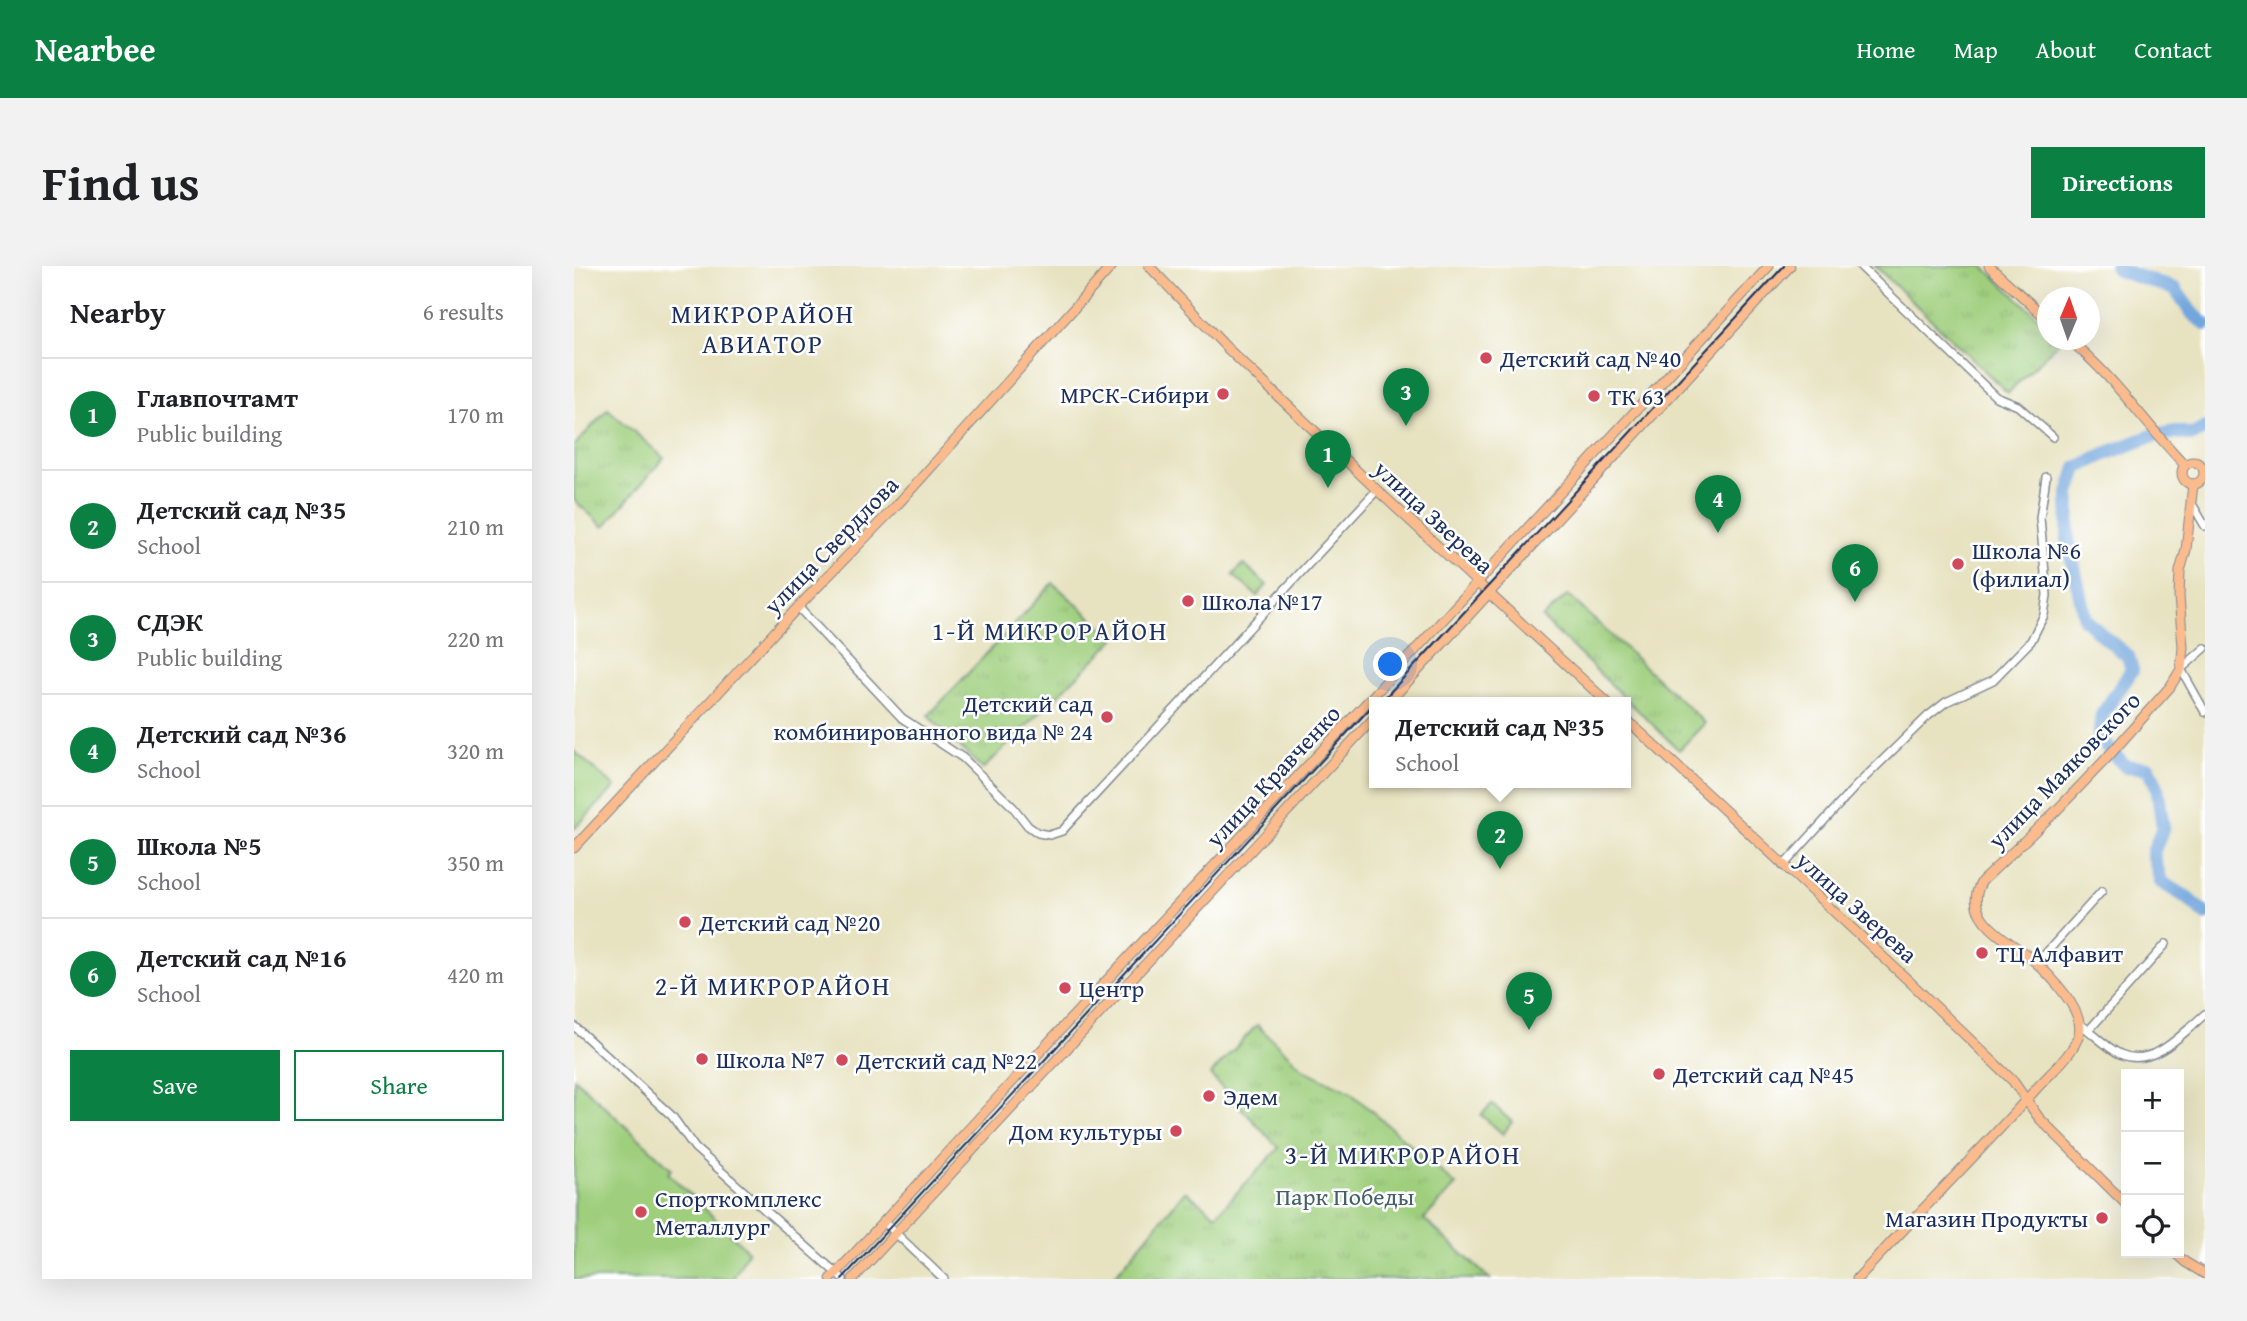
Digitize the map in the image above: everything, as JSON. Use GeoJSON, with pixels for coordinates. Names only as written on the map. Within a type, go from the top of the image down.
{"type":"FeatureCollection","features":[{"type":"Feature","properties":{"kind":"main road","name":"улица Свердлова"},"geometry":{"type":"LineString","coordinates":[[574,848],[798,607],[897,505],[1112,266]]}},
{"type":"Feature","properties":{"kind":"main road","name":"улица Зверева"},"geometry":{"type":"LineString","coordinates":[[1149,266],[1227,348],[1377,491],[1601,697]]}},
{"type":"Feature","properties":{"kind":"main road","name":"улица Кравченко"},"geometry":{"type":"LineString","coordinates":[[1377,697],[1412,653],[1769,266]]}},
{"type":"Feature","properties":{"kind":"main road"},"geometry":{"type":"LineString","coordinates":[[1393,697],[1790,266]]}},
{"type":"Feature","properties":{"kind":"main road"},"geometry":{"type":"LineString","coordinates":[[1989,266],[2037,310]]}},
{"type":"Feature","properties":{"kind":"main road"},"geometry":{"type":"LineString","coordinates":[[2081,350],[2102,368],[2158,437],[2185,465]]}},
{"type":"Feature","properties":{"kind":"main road"},"geometry":{"type":"LineString","coordinates":[[2195,462],[2204,472],[2202,479],[2193,484],[2185,481],[2182,475],[2185,465],[2195,462]]}},
{"type":"Feature","properties":{"kind":"main road"},"geometry":{"type":"LineString","coordinates":[[2181,669],[2183,647],[2180,571],[2186,550],[2193,484]]}},
{"type":"Feature","properties":{"kind":"main road","name":"улица Маяковского"},"geometry":{"type":"LineString","coordinates":[[2037,963],[1985,922],[1975,897],[1982,881],[2105,760],[2170,687],[2181,669]]}},
{"type":"Feature","properties":{"kind":"main road","name":"улица Кравченко"},"geometry":{"type":"LineString","coordinates":[[836,1277],[1242,836],[1369,705]]}},
{"type":"Feature","properties":{"kind":"main road","name":"улица Кравченко"},"geometry":{"type":"LineString","coordinates":[[853,1279],[1369,723]]}},
{"type":"Feature","properties":{"kind":"main road","name":"улица Зверева"},"geometry":{"type":"LineString","coordinates":[[1631,724],[2013,1080],[2039,1118],[2121,1199]]}},
{"type":"Feature","properties":{"kind":"main road"},"geometry":{"type":"LineString","coordinates":[[1857,1279],[2026,1100],[2070,1051],[2084,1027],[2069,1000],[2037,963]]}},
{"type":"Feature","properties":{"kind":"main road"},"geometry":{"type":"LineString","coordinates":[[2181,1258],[2205,1273]]}},
{"type":"Feature","properties":{"kind":"street"},"geometry":{"type":"LineString","coordinates":[[1860,266],[1996,397],[2018,406],[2053,437]]}},
{"type":"Feature","properties":{"kind":"street"},"geometry":{"type":"LineString","coordinates":[[1697,343],[1710,354]]}},
{"type":"Feature","properties":{"kind":"street"},"geometry":{"type":"LineString","coordinates":[[1665,378],[1678,388]]}},
{"type":"Feature","properties":{"kind":"street"},"geometry":{"type":"LineString","coordinates":[[1783,866],[1856,787],[1928,716],[1946,702],[1993,680],[2031,641],[2044,615],[2047,595],[2040,518],[2046,477]]}},
{"type":"Feature","properties":{"kind":"street"},"geometry":{"type":"LineString","coordinates":[[798,607],[902,718],[963,758],[1013,807],[1028,826],[1038,833],[1051,835],[1062,831],[1377,491]]}},
{"type":"Feature","properties":{"kind":"street"},"geometry":{"type":"LineString","coordinates":[[2190,501],[2205,526]]}},
{"type":"Feature","properties":{"kind":"street"},"geometry":{"type":"LineString","coordinates":[[1529,527],[1541,537]]}},
{"type":"Feature","properties":{"kind":"street"},"geometry":{"type":"LineString","coordinates":[[2205,648],[2181,669],[2205,712]]}},
{"type":"Feature","properties":{"kind":"street"},"geometry":{"type":"LineString","coordinates":[[1412,653],[1424,663]]}},
{"type":"Feature","properties":{"kind":"street"},"geometry":{"type":"LineString","coordinates":[[1349,723],[1360,733]]}},
{"type":"Feature","properties":{"kind":"street"},"geometry":{"type":"LineString","coordinates":[[1314,760],[1325,771]]}},
{"type":"Feature","properties":{"kind":"street"},"geometry":{"type":"LineString","coordinates":[[1277,799],[1289,809]]}},
{"type":"Feature","properties":{"kind":"street"},"geometry":{"type":"LineString","coordinates":[[1242,836],[1254,848]]}},
{"type":"Feature","properties":{"kind":"street"},"geometry":{"type":"LineString","coordinates":[[1208,873],[1220,884]]}},
{"type":"Feature","properties":{"kind":"street"},"geometry":{"type":"LineString","coordinates":[[2037,963],[2102,891]]}},
{"type":"Feature","properties":{"kind":"street"},"geometry":{"type":"LineString","coordinates":[[2166,944],[2084,1027],[2118,1053],[2132,1058],[2148,1056],[2170,1045],[2205,1014]]}},
{"type":"Feature","properties":{"kind":"street"},"geometry":{"type":"LineString","coordinates":[[574,1026],[672,1116],[695,1148],[836,1277]]}},
{"type":"Feature","properties":{"kind":"street"},"geometry":{"type":"LineString","coordinates":[[1002,1094],[1014,1105]]}},
{"type":"Feature","properties":{"kind":"street"},"geometry":{"type":"LineString","coordinates":[[884,1222],[944,1279]]}},
{"type":"Feature","properties":{"kind":"green space"},"geometry":{"type":"Polygon","coordinates":[[[1875,266],[1983,266],[2037,316],[2037,350],[2051,350],[2008,393],[1875,266]]]}},
{"type":"Feature","properties":{"kind":"green space"},"geometry":{"type":"Polygon","coordinates":[[[608,409],[664,458],[604,527],[574,500],[574,446],[608,409]]]}},
{"type":"Feature","properties":{"kind":"green space"},"geometry":{"type":"Polygon","coordinates":[[[1243,564],[1267,585],[1257,596],[1233,575],[1243,564]]]}},
{"type":"Feature","properties":{"kind":"green space"},"geometry":{"type":"Polygon","coordinates":[[[1053,583],[1115,639],[983,769],[928,716],[1053,583]]]}},
{"type":"Feature","properties":{"kind":"green space"},"geometry":{"type":"Polygon","coordinates":[[[1568,595],[1705,723],[1679,750],[1631,704],[1631,697],[1624,697],[1542,618],[1568,595]]]}},
{"type":"Feature","properties":{"kind":"green space"},"geometry":{"type":"Polygon","coordinates":[[[574,751],[615,787],[574,829],[574,751]]]}},
{"type":"Feature","properties":{"kind":"green space","name":"Парк Победы"},"geometry":{"type":"Polygon","coordinates":[[[1257,1025],[1304,1070],[1350,1092],[1456,1185],[1424,1219],[1490,1279],[1112,1279],[1185,1191],[1216,1215],[1279,1148],[1210,1075],[1257,1025]]]}},
{"type":"Feature","properties":{"kind":"green space","name":"Спорткомплекс Металлург"},"geometry":{"type":"Polygon","coordinates":[[[574,1078],[672,1169],[668,1173],[748,1251],[733,1279],[574,1279],[574,1078]]]}},
{"type":"Feature","properties":{"kind":"green space"},"geometry":{"type":"Polygon","coordinates":[[[1492,1104],[1512,1122],[1503,1134],[1481,1115],[1492,1104]]]}},
{"type":"Feature","properties":{"kind":"waterway"},"geometry":{"type":"LineString","coordinates":[[2116,266],[2118,270],[2175,289],[2191,312],[2205,324]]}},
{"type":"Feature","properties":{"kind":"waterway"},"geometry":{"type":"LineString","coordinates":[[2205,428],[2193,435],[2176,432],[2149,437],[2077,468],[2069,493],[2068,539],[2085,619],[2128,656],[2132,670],[2102,715],[2099,738],[2125,766],[2149,768],[2157,787],[2163,827],[2153,853],[2161,882],[2188,898],[2205,914]]}},
{"type":"Feature","properties":{"kind":"tram line"},"geometry":{"type":"LineString","coordinates":[[1386,697],[1784,266]]}},
{"type":"Feature","properties":{"kind":"tram line"},"geometry":{"type":"LineString","coordinates":[[842,1279],[1369,709]]}},
{"type":"Feature","properties":{"kind":"place","name":"Детский сад №40"},"geometry":{"type":"Point","coordinates":[1486,358]}},
{"type":"Feature","properties":{"kind":"place","name":"МРСК-Сибири"},"geometry":{"type":"Point","coordinates":[1223,394]}},
{"type":"Feature","properties":{"kind":"place","name":"ТК 63"},"geometry":{"type":"Point","coordinates":[1594,396]}},
{"type":"Feature","properties":{"kind":"place","name":"СДЭК"},"geometry":{"type":"Point","coordinates":[1406,426]}},
{"type":"Feature","properties":{"kind":"place","name":"Главпочтамт"},"geometry":{"type":"Point","coordinates":[1328,488]}},
{"type":"Feature","properties":{"kind":"place","name":"Детский сад №36"},"geometry":{"type":"Point","coordinates":[1718,533]}},
{"type":"Feature","properties":{"kind":"place","name":"Школа №6 (филиал)"},"geometry":{"type":"Point","coordinates":[1958,564]}},
{"type":"Feature","properties":{"kind":"place","name":"Школа №17"},"geometry":{"type":"Point","coordinates":[1188,601]}},
{"type":"Feature","properties":{"kind":"place","name":"Детский сад №16"},"geometry":{"type":"Point","coordinates":[1855,602]}},
{"type":"Feature","properties":{"kind":"place","name":"Детский сад комбинированного вида № 24"},"geometry":{"type":"Point","coordinates":[1107,717]}},
{"type":"Feature","properties":{"kind":"place","name":"Детский сад №35"},"geometry":{"type":"Point","coordinates":[1500,869]}},
{"type":"Feature","properties":{"kind":"place","name":"Детский сад №20"},"geometry":{"type":"Point","coordinates":[685,922]}},
{"type":"Feature","properties":{"kind":"place","name":"ТЦ Алфавит"},"geometry":{"type":"Point","coordinates":[1982,953]}},
{"type":"Feature","properties":{"kind":"place","name":"Центр"},"geometry":{"type":"Point","coordinates":[1065,988]}},
{"type":"Feature","properties":{"kind":"place","name":"Школа №5"},"geometry":{"type":"Point","coordinates":[1529,1030]}},
{"type":"Feature","properties":{"kind":"place","name":"Школа №7"},"geometry":{"type":"Point","coordinates":[702,1059]}},
{"type":"Feature","properties":{"kind":"place","name":"Детский сад №22"},"geometry":{"type":"Point","coordinates":[842,1060]}},
{"type":"Feature","properties":{"kind":"place","name":"Детский сад №45"},"geometry":{"type":"Point","coordinates":[1659,1074]}},
{"type":"Feature","properties":{"kind":"place","name":"Эдем"},"geometry":{"type":"Point","coordinates":[1209,1096]}},
{"type":"Feature","properties":{"kind":"place","name":"Дом культуры"},"geometry":{"type":"Point","coordinates":[1176,1131]}},
{"type":"Feature","properties":{"kind":"place","name":"Спорткомплекс Металлург"},"geometry":{"type":"Point","coordinates":[641,1212]}},
{"type":"Feature","properties":{"kind":"place","name":"Магазин Продукты"},"geometry":{"type":"Point","coordinates":[2102,1218]}},
{"type":"Feature","properties":{"kind":"district","name":"МИКРОРАЙОН АВИАТОР"},"geometry":{"type":"Point","coordinates":[763,328]}},
{"type":"Feature","properties":{"kind":"district","name":"1-Й МИКРОРАЙОН"},"geometry":{"type":"Point","coordinates":[1050,630]}},
{"type":"Feature","properties":{"kind":"district","name":"2-Й МИКРОРАЙОН"},"geometry":{"type":"Point","coordinates":[773,985]}},
{"type":"Feature","properties":{"kind":"district","name":"3-Й МИКРОРАЙОН"},"geometry":{"type":"Point","coordinates":[1403,1154]}}]}
